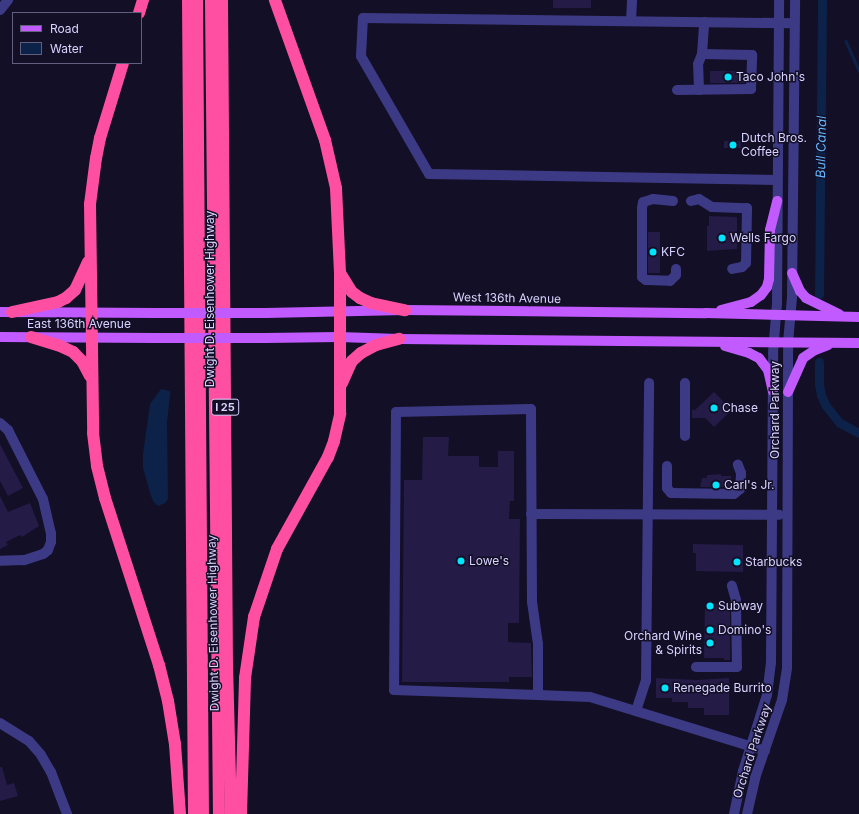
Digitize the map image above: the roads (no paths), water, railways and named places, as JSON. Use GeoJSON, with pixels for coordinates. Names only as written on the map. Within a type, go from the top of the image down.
{"type":"FeatureCollection","features":[{"type":"Feature","properties":{"kind":"highway"},"geometry":{"type":"LineString","coordinates":[[139,12],[143,0]]}},
{"type":"Feature","properties":{"kind":"highway","name":"Dwight D. Eisenhower Highway"},"geometry":{"type":"LineString","coordinates":[[188,0],[191,573],[194,814]]}},
{"type":"Feature","properties":{"kind":"highway"},"geometry":{"type":"LineString","coordinates":[[197,0],[203,814]]}},
{"type":"Feature","properties":{"kind":"highway"},"geometry":{"type":"LineString","coordinates":[[211,0],[219,814]]}},
{"type":"Feature","properties":{"kind":"highway","name":"Dwight D. Eisenhower Highway"},"geometry":{"type":"LineString","coordinates":[[222,0],[226,656],[231,814]]}},
{"type":"Feature","properties":{"kind":"highway"},"geometry":{"type":"LineString","coordinates":[[241,814],[245,678],[254,617],[277,549],[323,468],[334,440],[340,414],[338,312],[340,273],[338,213],[332,165],[325,140],[275,0]]}},
{"type":"Feature","properties":{"kind":"highway"},"geometry":{"type":"LineString","coordinates":[[123,64],[96,158],[90,204],[93,433],[97,466],[159,665],[168,701],[175,744],[180,814]]}},
{"type":"Feature","properties":{"kind":"highway"},"geometry":{"type":"LineString","coordinates":[[6,312],[58,302],[66,298],[76,290],[90,259]]}},
{"type":"Feature","properties":{"kind":"highway"},"geometry":{"type":"LineString","coordinates":[[340,273],[352,292],[360,298],[380,305],[405,310]]}},
{"type":"Feature","properties":{"kind":"highway"},"geometry":{"type":"LineString","coordinates":[[31,337],[58,345],[73,352],[82,361],[92,380]]}},
{"type":"Feature","properties":{"kind":"highway"},"geometry":{"type":"LineString","coordinates":[[340,386],[352,361],[358,356],[370,348],[399,339]]}},
{"type":"Feature","properties":{"kind":"main road"},"geometry":{"type":"LineString","coordinates":[[706,313],[751,302],[760,295],[766,287],[769,279],[770,230],[777,201]]}},
{"type":"Feature","properties":{"kind":"main road"},"geometry":{"type":"LineString","coordinates":[[792,273],[800,291],[806,298],[832,312],[844,316]]}},
{"type":"Feature","properties":{"kind":"main road","name":"West 136th Avenue"},"geometry":{"type":"LineString","coordinates":[[156,312],[266,313],[405,310],[706,313],[859,317]]}},
{"type":"Feature","properties":{"kind":"main road","name":"East 136th Avenue"},"geometry":{"type":"LineString","coordinates":[[6,312],[156,312]]}},
{"type":"Feature","properties":{"kind":"main road","name":"East 136th Avenue"},"geometry":{"type":"LineString","coordinates":[[0,337],[339,337]]}},
{"type":"Feature","properties":{"kind":"main road"},"geometry":{"type":"LineString","coordinates":[[339,337],[774,343],[859,342]]}},
{"type":"Feature","properties":{"kind":"main road"},"geometry":{"type":"LineString","coordinates":[[707,342],[745,352],[759,358],[768,370],[773,391]]}},
{"type":"Feature","properties":{"kind":"main road"},"geometry":{"type":"LineString","coordinates":[[788,392],[803,358],[822,346],[836,342]]}},
{"type":"Feature","properties":{"kind":"street"},"geometry":{"type":"LineString","coordinates":[[0,10],[8,0]]}},
{"type":"Feature","properties":{"kind":"street"},"geometry":{"type":"LineString","coordinates":[[631,21],[632,0]]}},
{"type":"Feature","properties":{"kind":"street","name":"Orchard Parkway"},"geometry":{"type":"LineString","coordinates":[[734,814],[744,771],[767,695],[770,674],[773,515],[773,391],[776,316],[778,0]]}},
{"type":"Feature","properties":{"kind":"street","name":"Orchard Parkway"},"geometry":{"type":"LineString","coordinates":[[747,814],[755,778],[782,700],[787,667],[788,343],[791,316],[792,273],[795,0]]}},
{"type":"Feature","properties":{"kind":"street"},"geometry":{"type":"LineString","coordinates":[[777,180],[429,174],[361,56],[363,18],[794,23]]}},
{"type":"Feature","properties":{"kind":"street"},"geometry":{"type":"LineString","coordinates":[[699,90],[698,64],[702,54],[704,22]]}},
{"type":"Feature","properties":{"kind":"street"},"geometry":{"type":"LineString","coordinates":[[677,90],[751,89],[752,57],[750,54],[702,54]]}},
{"type":"Feature","properties":{"kind":"street"},"geometry":{"type":"LineString","coordinates":[[673,201],[653,199],[643,202],[642,276],[646,280],[670,281],[676,276],[676,269]]}},
{"type":"Feature","properties":{"kind":"street"},"geometry":{"type":"LineString","coordinates":[[691,201],[699,199],[712,207],[747,208],[746,263],[742,267],[732,269]]}},
{"type":"Feature","properties":{"kind":"street"},"geometry":{"type":"LineString","coordinates":[[636,711],[646,681],[649,383]]}},
{"type":"Feature","properties":{"kind":"street"},"geometry":{"type":"LineString","coordinates":[[685,383],[685,436]]}},
{"type":"Feature","properties":{"kind":"street"},"geometry":{"type":"LineString","coordinates":[[538,695],[538,644],[532,602],[530,409],[396,412],[394,690],[590,697],[765,751]]}},
{"type":"Feature","properties":{"kind":"street"},"geometry":{"type":"LineString","coordinates":[[0,423],[8,430],[43,499],[48,519],[51,542],[48,550],[34,558],[13,562],[0,561]]}},
{"type":"Feature","properties":{"kind":"street"},"geometry":{"type":"LineString","coordinates":[[667,466],[667,488],[671,493],[734,494],[740,489],[741,472],[738,464]]}},
{"type":"Feature","properties":{"kind":"street"},"geometry":{"type":"LineString","coordinates":[[531,514],[648,516],[788,515]]}},
{"type":"Feature","properties":{"kind":"street"},"geometry":{"type":"LineString","coordinates":[[696,667],[737,667],[736,600],[732,586]]}},
{"type":"Feature","properties":{"kind":"street"},"geometry":{"type":"LineString","coordinates":[[0,723],[29,741],[41,755],[51,772],[67,814]]}},
{"type":"Feature","properties":{"kind":"water"},"geometry":{"type":"Polygon","coordinates":[[[161,389],[170,391],[167,422],[168,499],[165,503],[158,506],[153,501],[150,493],[143,468],[143,454],[150,404],[161,389]]]}},
{"type":"Feature","properties":{"kind":"waterway","name":"Bull Canal"},"geometry":{"type":"LineString","coordinates":[[819,294],[822,0]]}},
{"type":"Feature","properties":{"kind":"waterway"},"geometry":{"type":"LineString","coordinates":[[846,41],[859,70]]}},
{"type":"Feature","properties":{"kind":"waterway","name":"Bull Canal"},"geometry":{"type":"LineString","coordinates":[[819,362],[819,384],[821,395],[826,406],[840,423],[859,433]]}},
{"type":"Feature","properties":{"kind":"place","name":"Taco John's"},"geometry":{"type":"Point","coordinates":[728,77]}},
{"type":"Feature","properties":{"kind":"place","name":"Dutch Bros. Coffee"},"geometry":{"type":"Point","coordinates":[733,145]}},
{"type":"Feature","properties":{"kind":"place","name":"Wells Fargo"},"geometry":{"type":"Point","coordinates":[722,238]}},
{"type":"Feature","properties":{"kind":"place","name":"KFC"},"geometry":{"type":"Point","coordinates":[653,252]}},
{"type":"Feature","properties":{"kind":"place","name":"Chase"},"geometry":{"type":"Point","coordinates":[714,408]}},
{"type":"Feature","properties":{"kind":"place","name":"Carl's Jr."},"geometry":{"type":"Point","coordinates":[716,485]}},
{"type":"Feature","properties":{"kind":"place","name":"Lowe's"},"geometry":{"type":"Point","coordinates":[461,561]}},
{"type":"Feature","properties":{"kind":"place","name":"Starbucks"},"geometry":{"type":"Point","coordinates":[737,562]}},
{"type":"Feature","properties":{"kind":"place","name":"Subway"},"geometry":{"type":"Point","coordinates":[710,606]}},
{"type":"Feature","properties":{"kind":"place","name":"Domino's"},"geometry":{"type":"Point","coordinates":[710,630]}},
{"type":"Feature","properties":{"kind":"place","name":"Orchard Wine & Spirits"},"geometry":{"type":"Point","coordinates":[710,643]}},
{"type":"Feature","properties":{"kind":"place","name":"Renegade Burrito"},"geometry":{"type":"Point","coordinates":[665,688]}}]}
